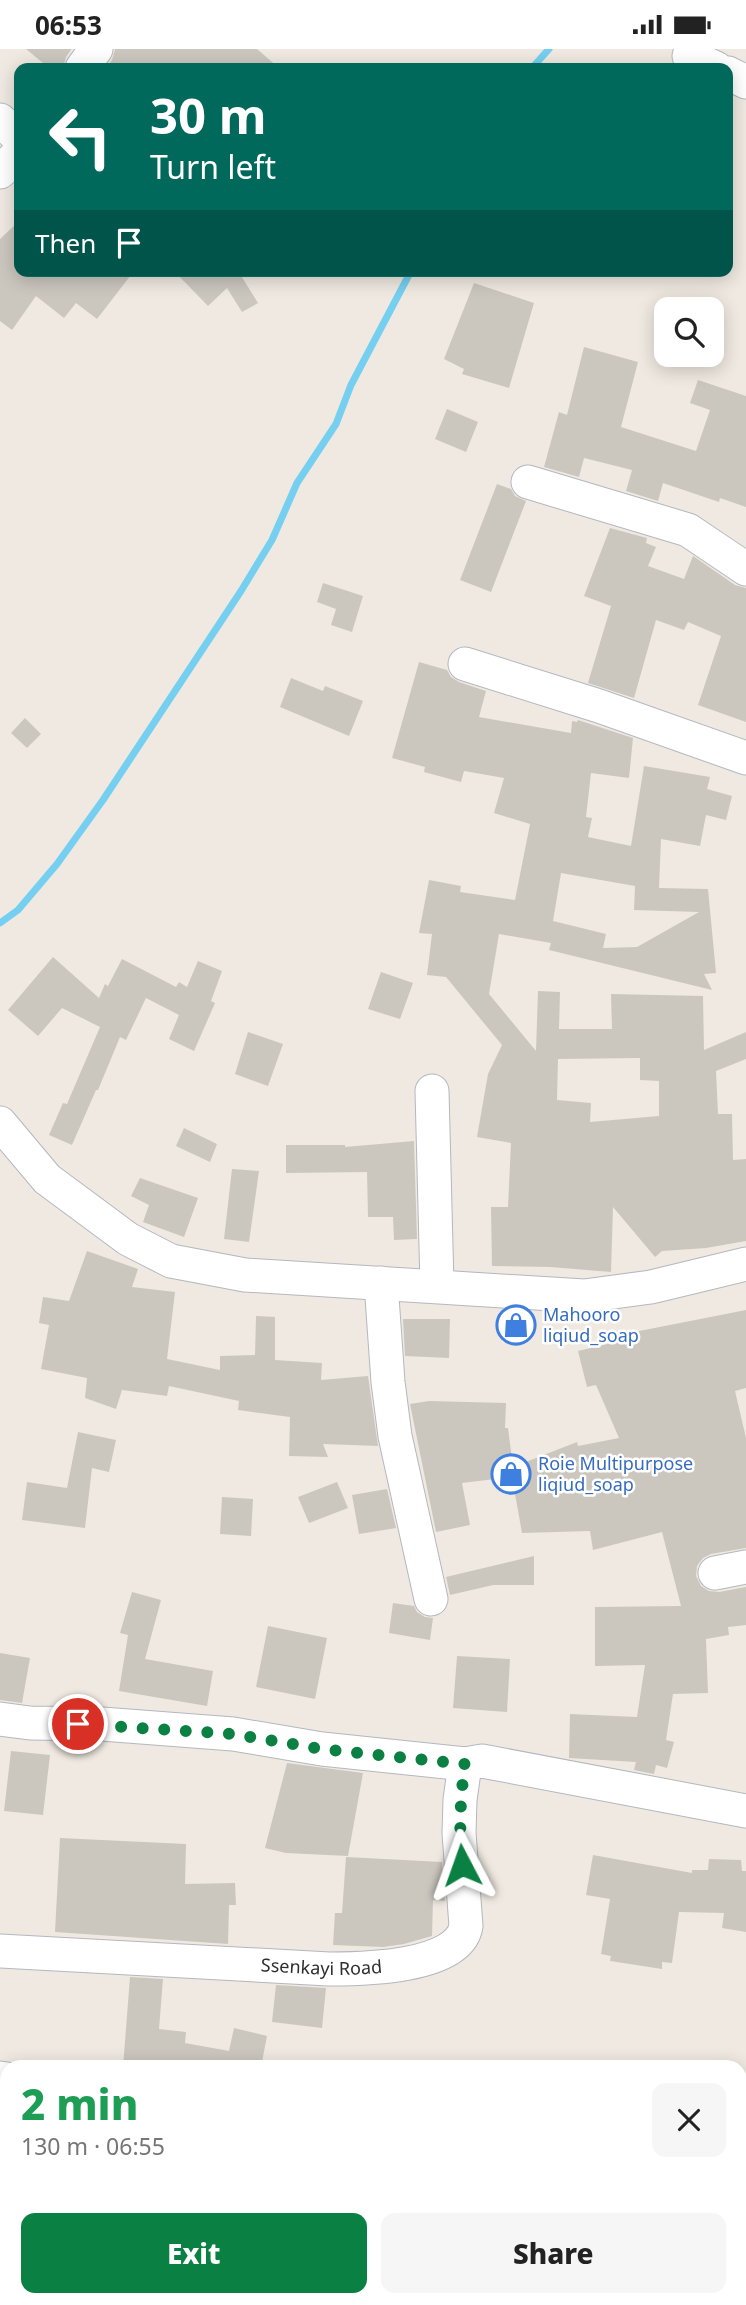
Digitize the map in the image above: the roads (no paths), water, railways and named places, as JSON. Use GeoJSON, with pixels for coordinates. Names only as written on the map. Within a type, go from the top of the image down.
{"type":"FeatureCollection","features":[{"type":"Feature","properties":{"kind":"street"},"geometry":{"type":"LineString","coordinates":[[0,120],[14,133]]}},
{"type":"Feature","properties":{"kind":"street"},"geometry":{"type":"LineString","coordinates":[[0,172],[14,158]]}},
{"type":"Feature","properties":{"kind":"street"},"geometry":{"type":"LineString","coordinates":[[528,482],[688,530],[746,569]]}},
{"type":"Feature","properties":{"kind":"street"},"geometry":{"type":"LineString","coordinates":[[465,664],[599,706],[746,758]]}},
{"type":"Feature","properties":{"kind":"street"},"geometry":{"type":"LineString","coordinates":[[432,1091],[437,1285]]}},
{"type":"Feature","properties":{"kind":"street"},"geometry":{"type":"LineString","coordinates":[[0,1123],[47,1179],[128,1239],[171,1261],[245,1275],[583,1296],[651,1287],[746,1264]]}},
{"type":"Feature","properties":{"kind":"street"},"geometry":{"type":"LineString","coordinates":[[381,1283],[395,1436],[431,1599]]}},
{"type":"Feature","properties":{"kind":"street"},"geometry":{"type":"LineString","coordinates":[[0,1719],[233,1734],[322,1749],[465,1764],[482,1761],[746,1811]]}},
{"type":"Feature","properties":{"kind":"street","name":"Ssenkayi Road"},"geometry":{"type":"LineString","coordinates":[[0,1951],[328,1969],[375,1968],[433,1956],[459,1942],[465,1935],[459,1833],[465,1764]]}},
{"type":"Feature","properties":{"kind":"waterway"},"geometry":{"type":"LineString","coordinates":[[536,63],[549,49]]}},
{"type":"Feature","properties":{"kind":"waterway"},"geometry":{"type":"LineString","coordinates":[[0,923],[18,910],[57,864],[103,800],[241,591],[272,540],[297,483],[336,424],[351,385],[408,277]]}},
{"type":"Feature","properties":{"kind":"place","name":"Mahooro liqiud_soap"},"geometry":{"type":"Point","coordinates":[516,1325]}},
{"type":"Feature","properties":{"kind":"place","name":"Roie Multipurpose liqiud_soap"},"geometry":{"type":"Point","coordinates":[511,1474]}}]}
